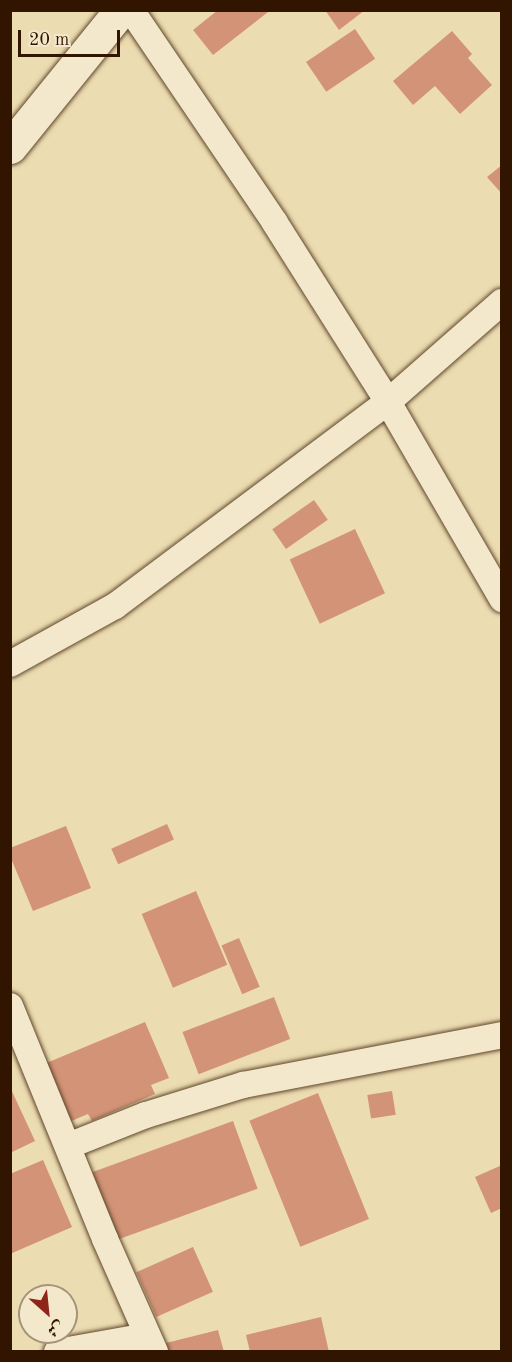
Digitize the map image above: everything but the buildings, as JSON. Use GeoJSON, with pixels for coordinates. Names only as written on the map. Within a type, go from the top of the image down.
{"type":"FeatureCollection","features":[{"type":"Feature","properties":{"kind":"street"},"geometry":{"type":"LineString","coordinates":[[10,147],[121,10]]}},
{"type":"Feature","properties":{"kind":"street"},"geometry":{"type":"LineString","coordinates":[[131,10],[275,223],[388,402],[501,599]]}},
{"type":"Feature","properties":{"kind":"street"},"geometry":{"type":"LineString","coordinates":[[10,664],[115,606],[388,402],[501,302]]}},
{"type":"Feature","properties":{"kind":"street"},"geometry":{"type":"LineString","coordinates":[[10,1006],[151,1344],[57,1352]]}},
{"type":"Feature","properties":{"kind":"street"},"geometry":{"type":"LineString","coordinates":[[68,1146],[146,1115],[243,1085],[501,1035]]}}]}
